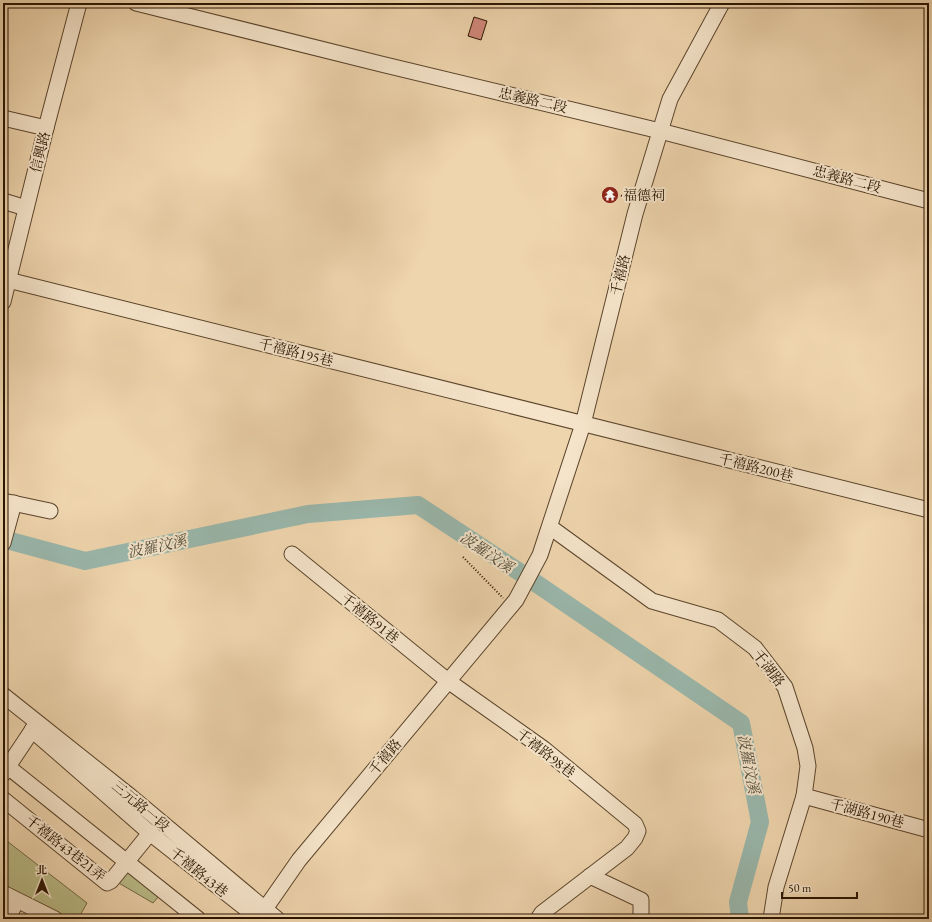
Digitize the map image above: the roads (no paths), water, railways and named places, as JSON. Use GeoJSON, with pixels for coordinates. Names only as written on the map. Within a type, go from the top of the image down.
{"type":"FeatureCollection","features":[{"type":"Feature","properties":{"kind":"street","name":"信興路"},"geometry":{"type":"LineString","coordinates":[[3,302],[79,3]]}},
{"type":"Feature","properties":{"kind":"street","name":"忠義路二段"},"geometry":{"type":"LineString","coordinates":[[136,3],[381,64],[660,130],[929,201]]}},
{"type":"Feature","properties":{"kind":"street","name":"千禧路"},"geometry":{"type":"LineString","coordinates":[[261,916],[299,860],[514,603],[540,555],[583,424],[635,214],[660,130],[670,100],[722,3]]}},
{"type":"Feature","properties":{"kind":"street"},"geometry":{"type":"LineString","coordinates":[[3,118],[46,128]]}},
{"type":"Feature","properties":{"kind":"street"},"geometry":{"type":"LineString","coordinates":[[3,201],[26,208]]}},
{"type":"Feature","properties":{"kind":"street","name":"千禧路195巷"},"geometry":{"type":"LineString","coordinates":[[8,280],[583,424]]}},
{"type":"Feature","properties":{"kind":"street","name":"千禧路200巷"},"geometry":{"type":"LineString","coordinates":[[583,424],[929,510]]}},
{"type":"Feature","properties":{"kind":"street"},"geometry":{"type":"LineString","coordinates":[[3,543],[8,502],[50,511]]}},
{"type":"Feature","properties":{"kind":"street","name":"千湖路"},"geometry":{"type":"LineString","coordinates":[[550,527],[652,601],[718,620],[756,648],[785,687],[805,748],[808,766],[804,796],[776,887],[771,919]]}},
{"type":"Feature","properties":{"kind":"street","name":"千禧路91巷"},"geometry":{"type":"LineString","coordinates":[[292,554],[448,681]]}},
{"type":"Feature","properties":{"kind":"street","name":"千禧路98巷"},"geometry":{"type":"LineString","coordinates":[[448,681],[544,749],[635,824],[638,831],[635,838],[627,848],[590,876]]}},
{"type":"Feature","properties":{"kind":"street","name":"三元路一段"},"geometry":{"type":"LineString","coordinates":[[3,695],[34,726],[130,796],[261,916],[277,919]]}},
{"type":"Feature","properties":{"kind":"street"},"geometry":{"type":"LineString","coordinates":[[5,770],[34,726]]}},
{"type":"Feature","properties":{"kind":"street","name":"千禧路43巷"},"geometry":{"type":"LineString","coordinates":[[34,726],[150,832],[261,916]]}},
{"type":"Feature","properties":{"kind":"street","name":"千禧路43巷21弄"},"geometry":{"type":"LineString","coordinates":[[5,770],[125,862]]}},
{"type":"Feature","properties":{"kind":"street","name":"千湖路190巷"},"geometry":{"type":"LineString","coordinates":[[804,796],[929,830]]}},
{"type":"Feature","properties":{"kind":"street","name":"千禧路43巷21弄"},"geometry":{"type":"LineString","coordinates":[[3,799],[107,883],[111,881],[150,832]]}},
{"type":"Feature","properties":{"kind":"street"},"geometry":{"type":"LineString","coordinates":[[125,862],[198,919]]}},
{"type":"Feature","properties":{"kind":"street"},"geometry":{"type":"LineString","coordinates":[[538,919],[542,913],[590,876],[642,900],[642,919]]}},
{"type":"Feature","properties":{"kind":"street"},"geometry":{"type":"LineString","coordinates":[[3,893],[55,919]]}},
{"type":"Feature","properties":{"kind":"street"},"geometry":{"type":"LineString","coordinates":[[8,910],[36,919]]}},
{"type":"Feature","properties":{"kind":"waterway","name":"波羅汶溪"},"geometry":{"type":"LineString","coordinates":[[3,539],[85,561],[308,514],[418,505],[521,573],[741,723],[760,822],[738,902],[740,919]]}},
{"type":"Feature","properties":{"kind":"place","name":"福德祠"},"geometry":{"type":"Point","coordinates":[610,195]}}]}
